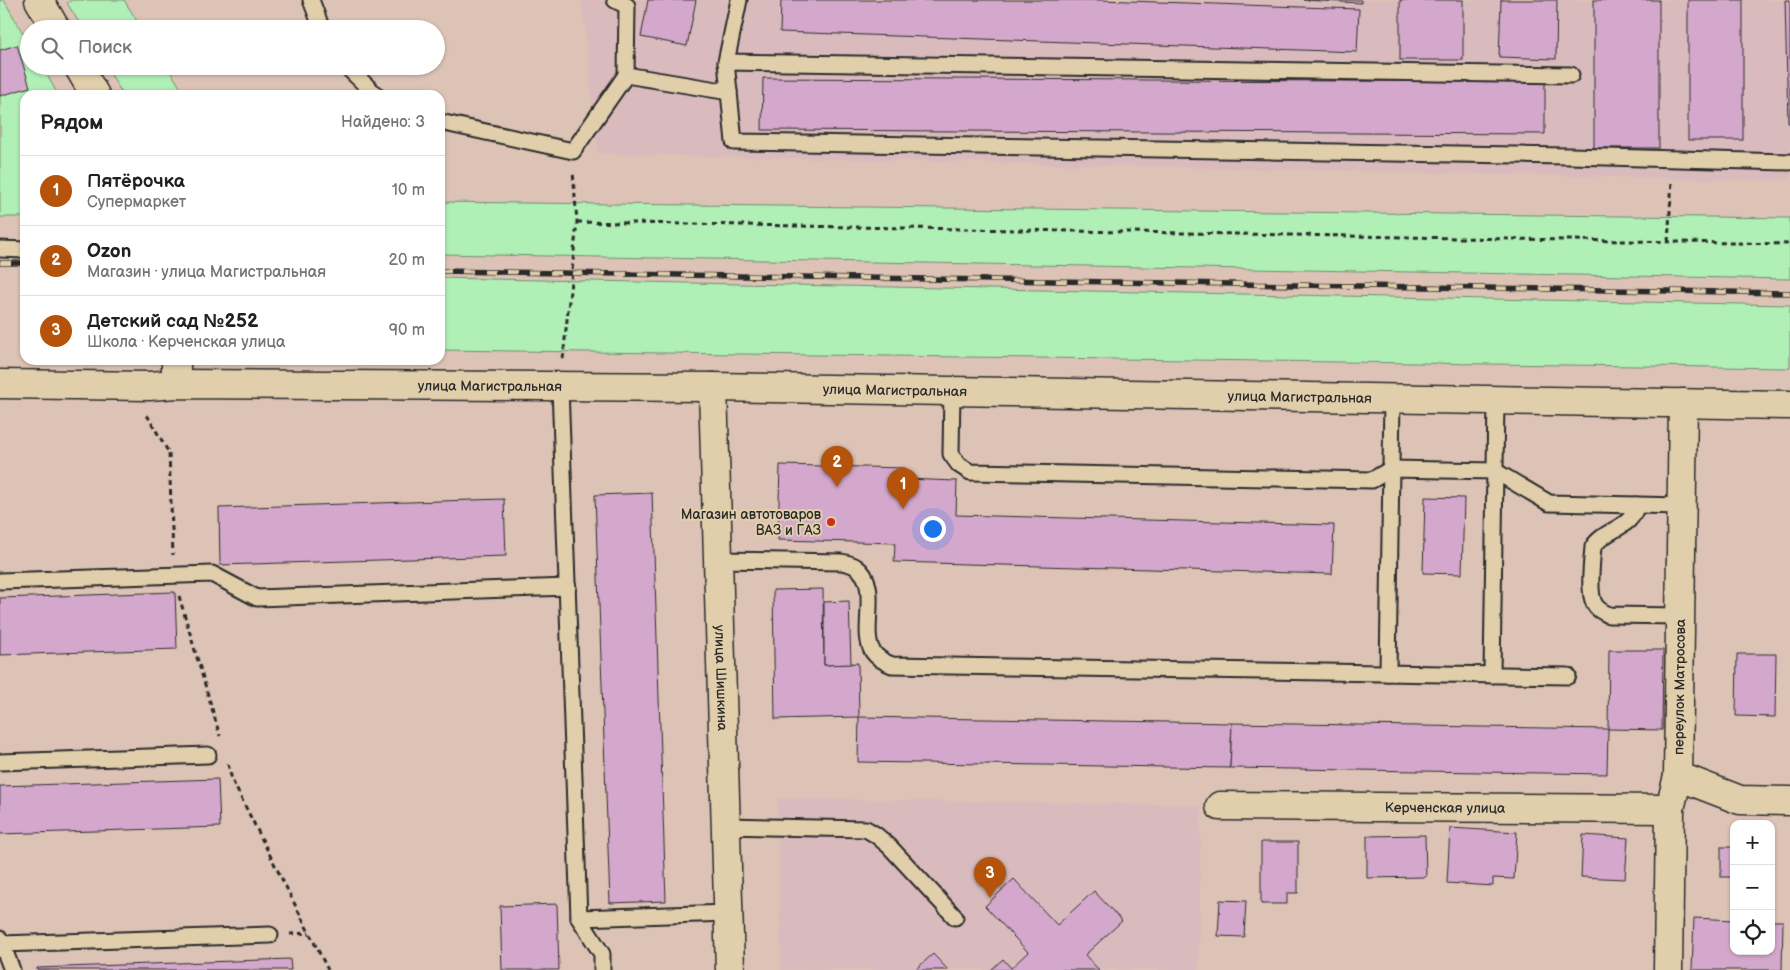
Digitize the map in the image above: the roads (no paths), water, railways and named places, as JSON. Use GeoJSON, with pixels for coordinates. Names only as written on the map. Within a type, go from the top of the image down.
{"type":"FeatureCollection","features":[{"type":"Feature","properties":{"kind":"street"},"geometry":{"type":"LineString","coordinates":[[39,0],[51,20]]}},
{"type":"Feature","properties":{"kind":"street"},"geometry":{"type":"LineString","coordinates":[[83,75],[92,90]]}},
{"type":"Feature","properties":{"kind":"street","name":"улица Магистральная"},"geometry":{"type":"LineString","coordinates":[[0,384],[149,386],[176,372],[560,387],[713,387],[1790,405]]}},
{"type":"Feature","properties":{"kind":"street","name":"улица Шишкина"},"geometry":{"type":"LineString","coordinates":[[713,387],[730,970]]}},
{"type":"Feature","properties":{"kind":"street","name":"переулок Матросова"},"geometry":{"type":"LineString","coordinates":[[1668,970],[1670,809],[1678,776],[1683,403]]}},
{"type":"Feature","properties":{"kind":"street"},"geometry":{"type":"LineString","coordinates":[[1678,776],[1740,800],[1790,800]]}},
{"type":"Feature","properties":{"kind":"street","name":"Керченская улица"},"geometry":{"type":"LineString","coordinates":[[1220,806],[1670,809]]}},
{"type":"Feature","properties":{"kind":"lane"},"geometry":{"type":"LineString","coordinates":[[311,0],[319,20]]}},
{"type":"Feature","properties":{"kind":"lane"},"geometry":{"type":"LineString","coordinates":[[739,0],[726,62],[734,142],[1570,156],[1790,162]]}},
{"type":"Feature","properties":{"kind":"lane"},"geometry":{"type":"LineString","coordinates":[[445,123],[572,151],[626,75],[623,2]]}},
{"type":"Feature","properties":{"kind":"lane"},"geometry":{"type":"LineString","coordinates":[[726,62],[1571,75]]}},
{"type":"Feature","properties":{"kind":"lane"},"geometry":{"type":"LineString","coordinates":[[355,75],[371,90]]}},
{"type":"Feature","properties":{"kind":"lane"},"geometry":{"type":"LineString","coordinates":[[626,75],[730,92]]}},
{"type":"Feature","properties":{"kind":"lane"},"geometry":{"type":"LineString","coordinates":[[0,249],[20,250]]}},
{"type":"Feature","properties":{"kind":"lane"},"geometry":{"type":"LineString","coordinates":[[560,387],[579,918],[602,954],[602,970]]}},
{"type":"Feature","properties":{"kind":"lane"},"geometry":{"type":"LineString","coordinates":[[952,391],[952,454],[958,465],[970,472],[1372,480],[1391,470],[1495,472],[1549,503],[1682,506]]}},
{"type":"Feature","properties":{"kind":"lane"},"geometry":{"type":"LineString","coordinates":[[1388,673],[1392,398]]}},
{"type":"Feature","properties":{"kind":"lane"},"geometry":{"type":"LineString","coordinates":[[1492,675],[1496,400]]}},
{"type":"Feature","properties":{"kind":"lane"},"geometry":{"type":"LineString","coordinates":[[1636,505],[1636,512],[1633,517],[1597,540],[1593,547],[1592,595],[1594,604],[1600,611],[1609,615],[1680,616]]}},
{"type":"Feature","properties":{"kind":"lane"},"geometry":{"type":"LineString","coordinates":[[718,560],[841,562],[855,566],[864,574],[869,592],[869,639],[871,650],[879,660],[892,665],[1568,676]]}},
{"type":"Feature","properties":{"kind":"lane"},"geometry":{"type":"LineString","coordinates":[[0,581],[212,574],[257,598],[568,588]]}},
{"type":"Feature","properties":{"kind":"lane"},"geometry":{"type":"LineString","coordinates":[[0,762],[208,755]]}},
{"type":"Feature","properties":{"kind":"lane"},"geometry":{"type":"LineString","coordinates":[[725,826],[866,829],[889,846],[954,917]]}},
{"type":"Feature","properties":{"kind":"lane"},"geometry":{"type":"LineString","coordinates":[[579,918],[728,913]]}},
{"type":"Feature","properties":{"kind":"lane"},"geometry":{"type":"LineString","coordinates":[[12,970],[1,942],[270,935]]}},
{"type":"Feature","properties":{"kind":"railway"},"geometry":{"type":"LineString","coordinates":[[0,263],[20,263]]}},
{"type":"Feature","properties":{"kind":"railway"},"geometry":{"type":"LineString","coordinates":[[445,271],[1790,293]]}},
{"type":"Feature","properties":{"kind":"place","name":"Ozon"},"geometry":{"type":"Point","coordinates":[837,487]}},
{"type":"Feature","properties":{"kind":"place","name":"Пятёрочка"},"geometry":{"type":"Point","coordinates":[903,509]}},
{"type":"Feature","properties":{"kind":"place","name":"Магазин автотоваров ВАЗ и ГАЗ"},"geometry":{"type":"Point","coordinates":[831,522]}},
{"type":"Feature","properties":{"kind":"place","name":"Детский сад №252"},"geometry":{"type":"Point","coordinates":[990,898]}}]}
